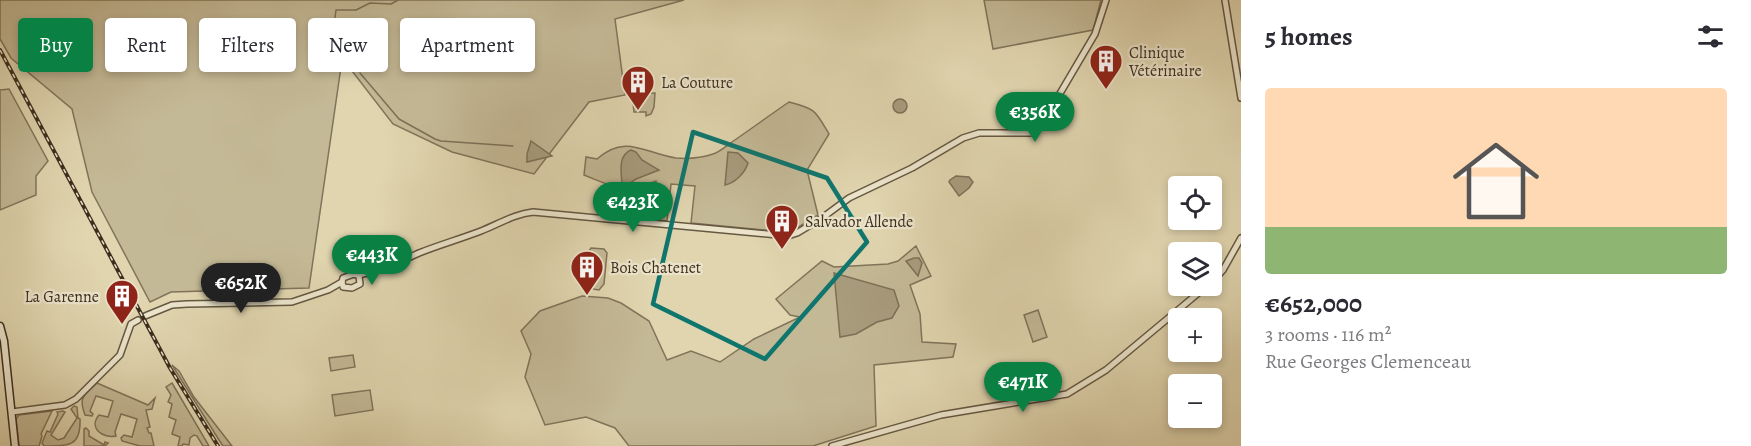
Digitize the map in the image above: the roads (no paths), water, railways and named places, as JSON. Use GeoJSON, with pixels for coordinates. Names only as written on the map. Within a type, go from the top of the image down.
{"type":"FeatureCollection","features":[{"type":"Feature","properties":{"kind":"main road"},"geometry":{"type":"LineString","coordinates":[[0,326],[4,341],[15,446]]}},
{"type":"Feature","properties":{"kind":"street"},"geometry":{"type":"LineString","coordinates":[[145,316],[172,305],[292,302],[343,284],[348,275],[359,278],[483,230],[517,214],[533,212],[788,236],[822,219],[849,198],[912,168],[963,138],[979,133],[1022,134],[1036,129],[1043,123],[1095,34],[1106,0]]}},
{"type":"Feature","properties":{"kind":"street"},"geometry":{"type":"LineString","coordinates":[[1224,0],[1241,98]]}},
{"type":"Feature","properties":{"kind":"street"},"geometry":{"type":"LineString","coordinates":[[1222,271],[1241,238]]}},
{"type":"Feature","properties":{"kind":"street"},"geometry":{"type":"LineString","coordinates":[[343,284],[352,288],[357,286],[359,278]]}},
{"type":"Feature","properties":{"kind":"street"},"geometry":{"type":"LineString","coordinates":[[832,446],[941,415],[1067,394],[1106,370],[1195,296]]}},
{"type":"Feature","properties":{"kind":"street"},"geometry":{"type":"LineString","coordinates":[[12,412],[65,405],[76,399],[120,355],[131,324],[138,320]]}},
{"type":"Feature","properties":{"kind":"waterway"},"geometry":{"type":"LineString","coordinates":[[335,18],[336,10],[356,10],[370,3],[391,4],[398,0]]}},
{"type":"Feature","properties":{"kind":"waterway"},"geometry":{"type":"LineString","coordinates":[[360,73],[399,119],[435,139],[513,146]]}},
{"type":"Feature","properties":{"kind":"railway"},"geometry":{"type":"LineString","coordinates":[[0,50],[170,368],[218,446]]}},
{"type":"Feature","properties":{"kind":"place","name":"Clinique Vétérinaire"},"geometry":{"type":"Point","coordinates":[1106,90]}},
{"type":"Feature","properties":{"kind":"place","name":"La Couture"},"geometry":{"type":"Point","coordinates":[638,111]}},
{"type":"Feature","properties":{"kind":"place","name":"Salvador Allende"},"geometry":{"type":"Point","coordinates":[782,250]}},
{"type":"Feature","properties":{"kind":"place","name":"Bois Chatenet"},"geometry":{"type":"Point","coordinates":[587,296]}},
{"type":"Feature","properties":{"kind":"place","name":"La Garenne"},"geometry":{"type":"Point","coordinates":[122,325]}}]}
